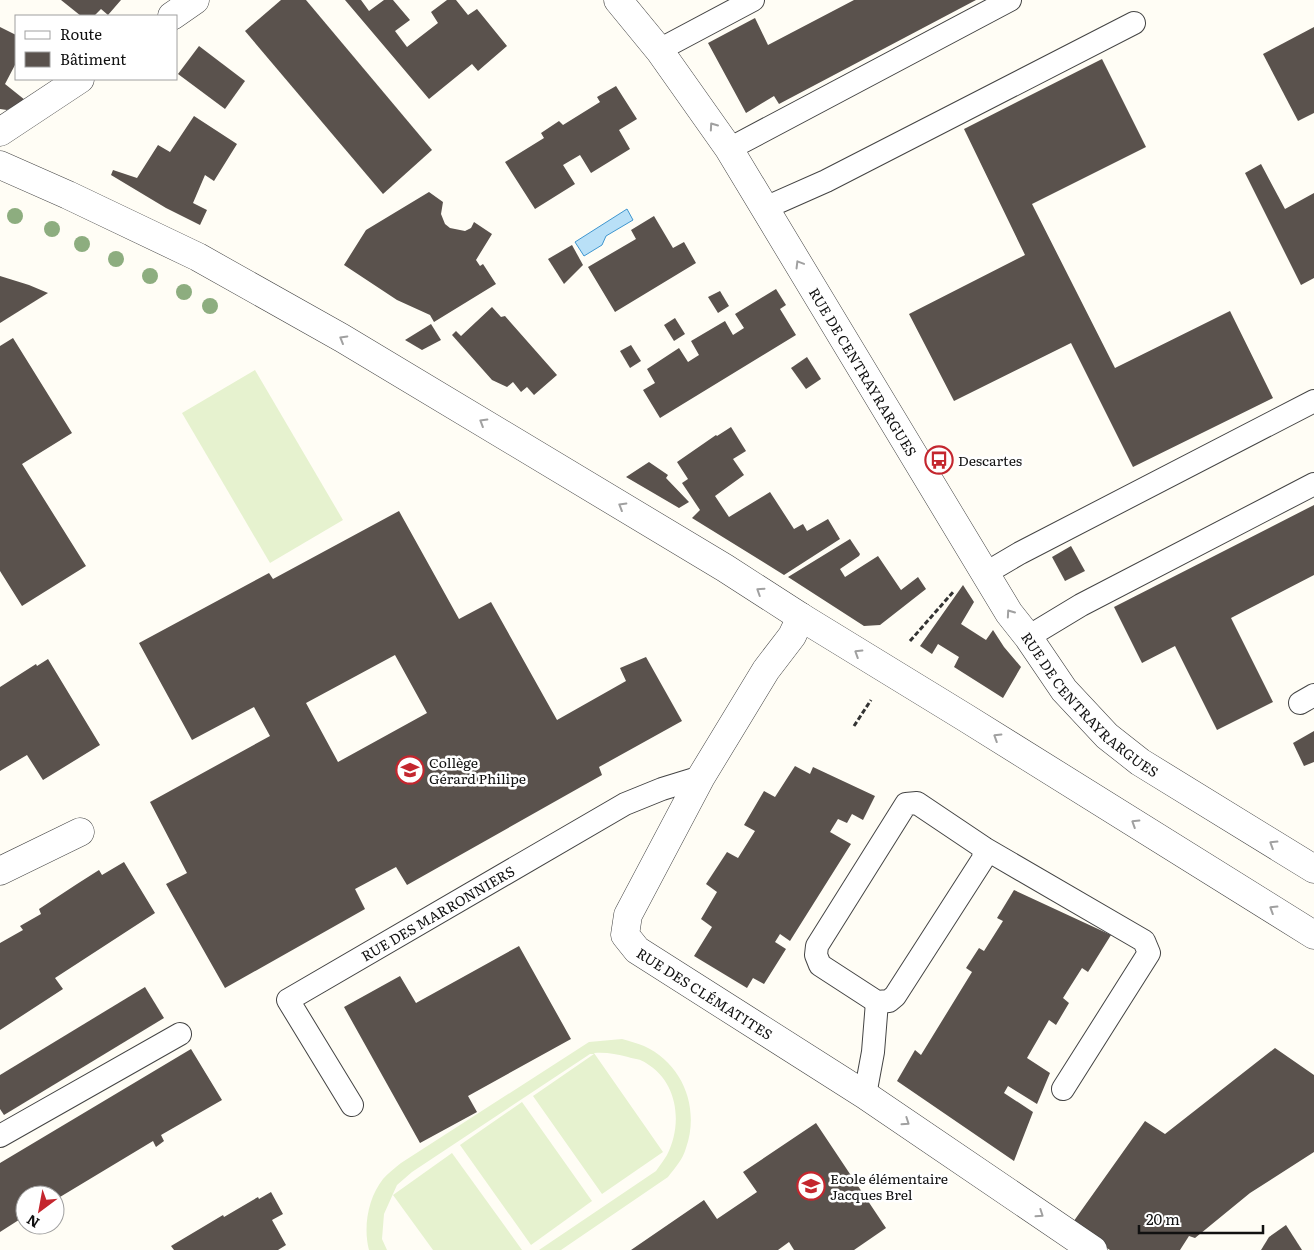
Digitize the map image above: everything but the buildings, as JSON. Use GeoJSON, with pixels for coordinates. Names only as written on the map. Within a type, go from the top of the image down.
{"type":"FeatureCollection","features":[{"type":"Feature","properties":{"kind":"street"},"geometry":{"type":"LineString","coordinates":[[174,15],[196,0]]}},
{"type":"Feature","properties":{"kind":"street","name":"RUE DE CENTRAYRARGUES"},"geometry":{"type":"LineString","coordinates":[[618,0],[658,50],[729,149],[1009,612],[1064,690],[1107,736],[1140,762],[1314,869]]}},
{"type":"Feature","properties":{"kind":"street"},"geometry":{"type":"LineString","coordinates":[[0,132],[78,80]]}},
{"type":"Feature","properties":{"kind":"street"},"geometry":{"type":"LineString","coordinates":[[0,165],[198,257],[342,338],[708,558],[801,618],[966,718],[1314,935]]}},
{"type":"Feature","properties":{"kind":"street","name":"RUE DES CLÉMATITES"},"geometry":{"type":"LineString","coordinates":[[801,618],[792,636],[766,670],[700,777],[628,915],[625,935],[637,950],[866,1095],[1093,1250]]}},
{"type":"Feature","properties":{"kind":"street"},"geometry":{"type":"LineString","coordinates":[[0,871],[80,832]]}},
{"type":"Feature","properties":{"kind":"lane"},"geometry":{"type":"LineString","coordinates":[[658,50],[753,0]]}},
{"type":"Feature","properties":{"kind":"lane"},"geometry":{"type":"LineString","coordinates":[[729,149],[1010,0]]}},
{"type":"Feature","properties":{"kind":"lane"},"geometry":{"type":"LineString","coordinates":[[765,208],[826,181],[1134,23]]}},
{"type":"Feature","properties":{"kind":"lane"},"geometry":{"type":"LineString","coordinates":[[986,573],[1020,553],[1314,401]]}},
{"type":"Feature","properties":{"kind":"lane"},"geometry":{"type":"LineString","coordinates":[[1028,637],[1081,605],[1314,484]]}},
{"type":"Feature","properties":{"kind":"lane","name":"RUE DES MARRONNIERS"},"geometry":{"type":"LineString","coordinates":[[352,1105],[288,1000],[625,804],[662,789],[700,777]]}},
{"type":"Feature","properties":{"kind":"lane"},"geometry":{"type":"LineString","coordinates":[[984,848],[983,859],[895,996],[889,1001],[877,1002],[820,965],[816,955],[816,946],[906,804],[917,803],[984,848],[1144,941],[1149,953],[1063,1089]]}},
{"type":"Feature","properties":{"kind":"lane"},"geometry":{"type":"LineString","coordinates":[[866,1095],[873,1052],[877,1002]]}},
{"type":"Feature","properties":{"kind":"lane"},"geometry":{"type":"LineString","coordinates":[[0,1136],[180,1034]]}},
{"type":"Feature","properties":{"kind":"path"},"geometry":{"type":"LineString","coordinates":[[906,645],[955,589]]}},
{"type":"Feature","properties":{"kind":"green space"},"geometry":{"type":"Polygon","coordinates":[[[255,370],[343,520],[270,563],[182,413],[255,370]]]}},
{"type":"Feature","properties":{"kind":"green space"},"geometry":{"type":"Polygon","coordinates":[[[622,1039],[644,1046],[658,1054],[669,1064],[685,1089],[691,1118],[690,1133],[683,1156],[668,1177],[561,1250],[539,1250],[656,1171],[667,1155],[672,1143],[676,1117],[674,1104],[671,1092],[657,1071],[640,1060],[611,1054],[594,1053],[663,1152],[602,1194],[533,1096],[594,1054],[590,1054],[412,1172],[397,1185],[384,1214],[382,1239],[387,1250],[369,1250],[367,1222],[370,1204],[383,1179],[401,1163],[589,1042],[622,1039]]]}},
{"type":"Feature","properties":{"kind":"green space"},"geometry":{"type":"Polygon","coordinates":[[[522,1102],[592,1201],[531,1245],[460,1145],[522,1102]]]}},
{"type":"Feature","properties":{"kind":"green space"},"geometry":{"type":"Polygon","coordinates":[[[452,1153],[522,1250],[433,1250],[393,1195],[452,1153]]]}},
{"type":"Feature","properties":{"kind":"water"},"geometry":{"type":"Polygon","coordinates":[[[627,209],[633,220],[606,236],[602,245],[584,256],[575,242],[627,209]]]}},
{"type":"Feature","properties":{"kind":"place","name":"Descartes"},"geometry":{"type":"Point","coordinates":[939,460]}},
{"type":"Feature","properties":{"kind":"place","name":"Collège Gérard Philipe"},"geometry":{"type":"Point","coordinates":[410,770]}},
{"type":"Feature","properties":{"kind":"place","name":"Ecole élémentaire Jacques Brel"},"geometry":{"type":"Point","coordinates":[811,1186]}}]}
